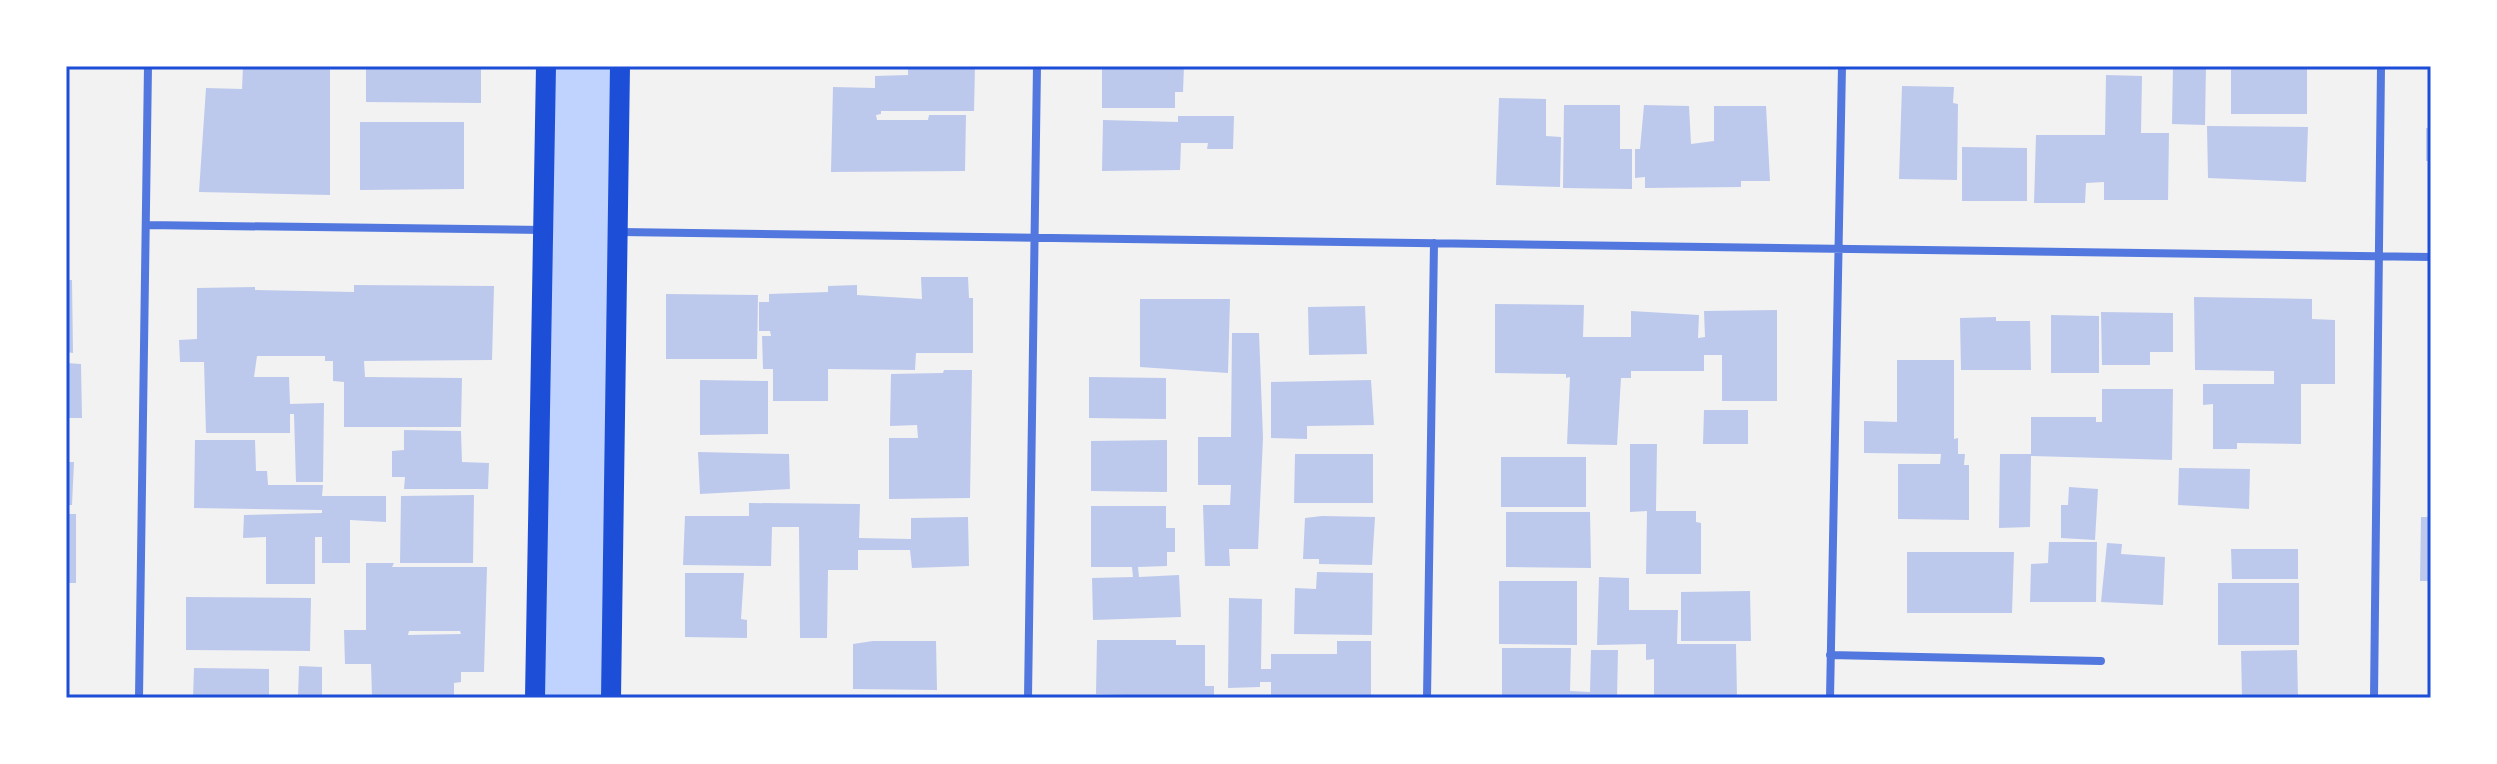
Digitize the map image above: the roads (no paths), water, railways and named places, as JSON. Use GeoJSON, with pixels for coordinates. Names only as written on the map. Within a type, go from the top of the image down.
{"type":"FeatureCollection","features":[{"type":"Feature","properties":{"kind":"main road"},"geometry":{"type":"LineString","coordinates":[[535,698],[546,66]]}},
{"type":"Feature","properties":{"kind":"main road"},"geometry":{"type":"LineString","coordinates":[[611,698],[620,66]]}},
{"type":"Feature","properties":{"kind":"street"},"geometry":{"type":"LineString","coordinates":[[139,698],[148,66]]}},
{"type":"Feature","properties":{"kind":"street"},"geometry":{"type":"LineString","coordinates":[[1028,698],[1037,66]]}},
{"type":"Feature","properties":{"kind":"street"},"geometry":{"type":"LineString","coordinates":[[1830,698],[1842,66]]}},
{"type":"Feature","properties":{"kind":"street"},"geometry":{"type":"LineString","coordinates":[[2374,698],[2381,66]]}},
{"type":"Feature","properties":{"kind":"street"},"geometry":{"type":"LineString","coordinates":[[146,225],[544,230]]}},
{"type":"Feature","properties":{"kind":"street"},"geometry":{"type":"LineString","coordinates":[[618,232],[2431,257]]}},
{"type":"Feature","properties":{"kind":"street"},"geometry":{"type":"LineString","coordinates":[[1427,698],[1434,243]]}},
{"type":"Feature","properties":{"kind":"street"},"geometry":{"type":"LineString","coordinates":[[1830,655],[2101,661]]}},
{"type":"Feature","properties":{"kind":"waterway"},"geometry":{"type":"LineString","coordinates":[[571,698],[578,66]]}}]}
